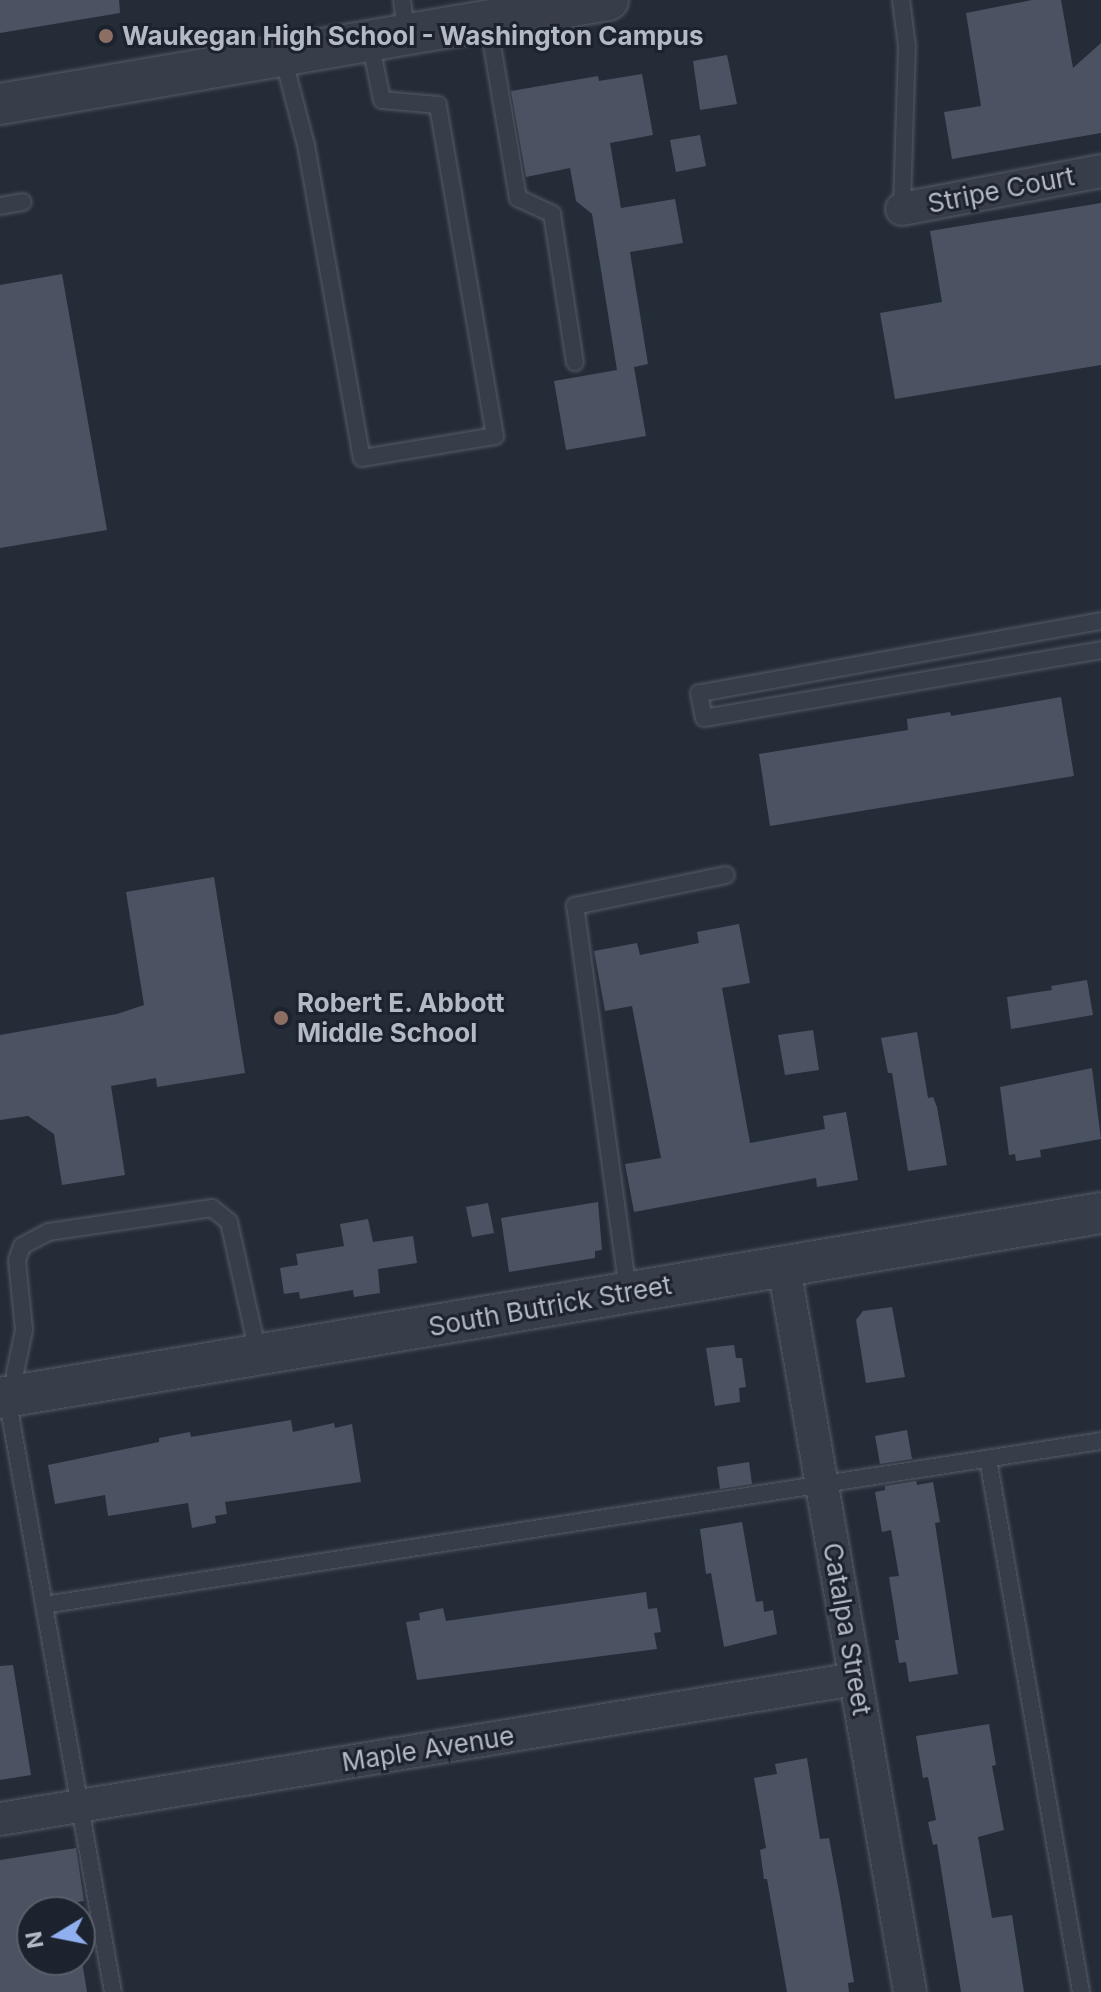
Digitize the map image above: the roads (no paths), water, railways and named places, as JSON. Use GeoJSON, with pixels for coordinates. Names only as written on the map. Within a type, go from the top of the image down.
{"type":"FeatureCollection","features":[{"type":"Feature","properties":{"kind":"street"},"geometry":{"type":"LineString","coordinates":[[0,104],[283,55],[393,25],[488,21],[608,0]]}},
{"type":"Feature","properties":{"kind":"street","name":"Stripe Court"},"geometry":{"type":"LineString","coordinates":[[902,209],[1101,171]]}},
{"type":"Feature","properties":{"kind":"street","name":"South Butrick Street"},"geometry":{"type":"LineString","coordinates":[[8,1397],[1101,1213]]}},
{"type":"Feature","properties":{"kind":"street","name":"Catalpa Street"},"geometry":{"type":"LineString","coordinates":[[784,1267],[910,1992]]}},
{"type":"Feature","properties":{"kind":"street","name":"Maple Avenue"},"geometry":{"type":"LineString","coordinates":[[0,1819],[855,1679]]}},
{"type":"Feature","properties":{"kind":"lane"},"geometry":{"type":"LineString","coordinates":[[901,0],[907,46],[902,209]]}},
{"type":"Feature","properties":{"kind":"lane"},"geometry":{"type":"LineString","coordinates":[[488,21],[518,198],[552,214],[575,362]]}},
{"type":"Feature","properties":{"kind":"lane"},"geometry":{"type":"LineString","coordinates":[[283,55],[306,145],[362,458],[495,436],[438,105],[382,100],[393,25]]}},
{"type":"Feature","properties":{"kind":"lane"},"geometry":{"type":"LineString","coordinates":[[0,206],[23,202]]}},
{"type":"Feature","properties":{"kind":"lane"},"geometry":{"type":"LineString","coordinates":[[1101,621],[699,693],[704,718],[1101,650]]}},
{"type":"Feature","properties":{"kind":"lane"},"geometry":{"type":"LineString","coordinates":[[628,1293],[575,906],[726,875]]}},
{"type":"Feature","properties":{"kind":"lane"},"geometry":{"type":"LineString","coordinates":[[113,1992],[8,1397],[24,1330],[17,1260],[22,1246],[48,1232],[186,1209],[212,1208],[229,1222],[258,1355]]}},
{"type":"Feature","properties":{"kind":"lane"},"geometry":{"type":"LineString","coordinates":[[44,1605],[1101,1441]]}},
{"type":"Feature","properties":{"kind":"lane"},"geometry":{"type":"LineString","coordinates":[[988,1459],[1081,1992]]}},
{"type":"Feature","properties":{"kind":"place","name":"Waukegan High School - Washington Campus"},"geometry":{"type":"Point","coordinates":[106,36]}},
{"type":"Feature","properties":{"kind":"place","name":"Robert E. Abbott Middle School"},"geometry":{"type":"Point","coordinates":[281,1018]}}]}
